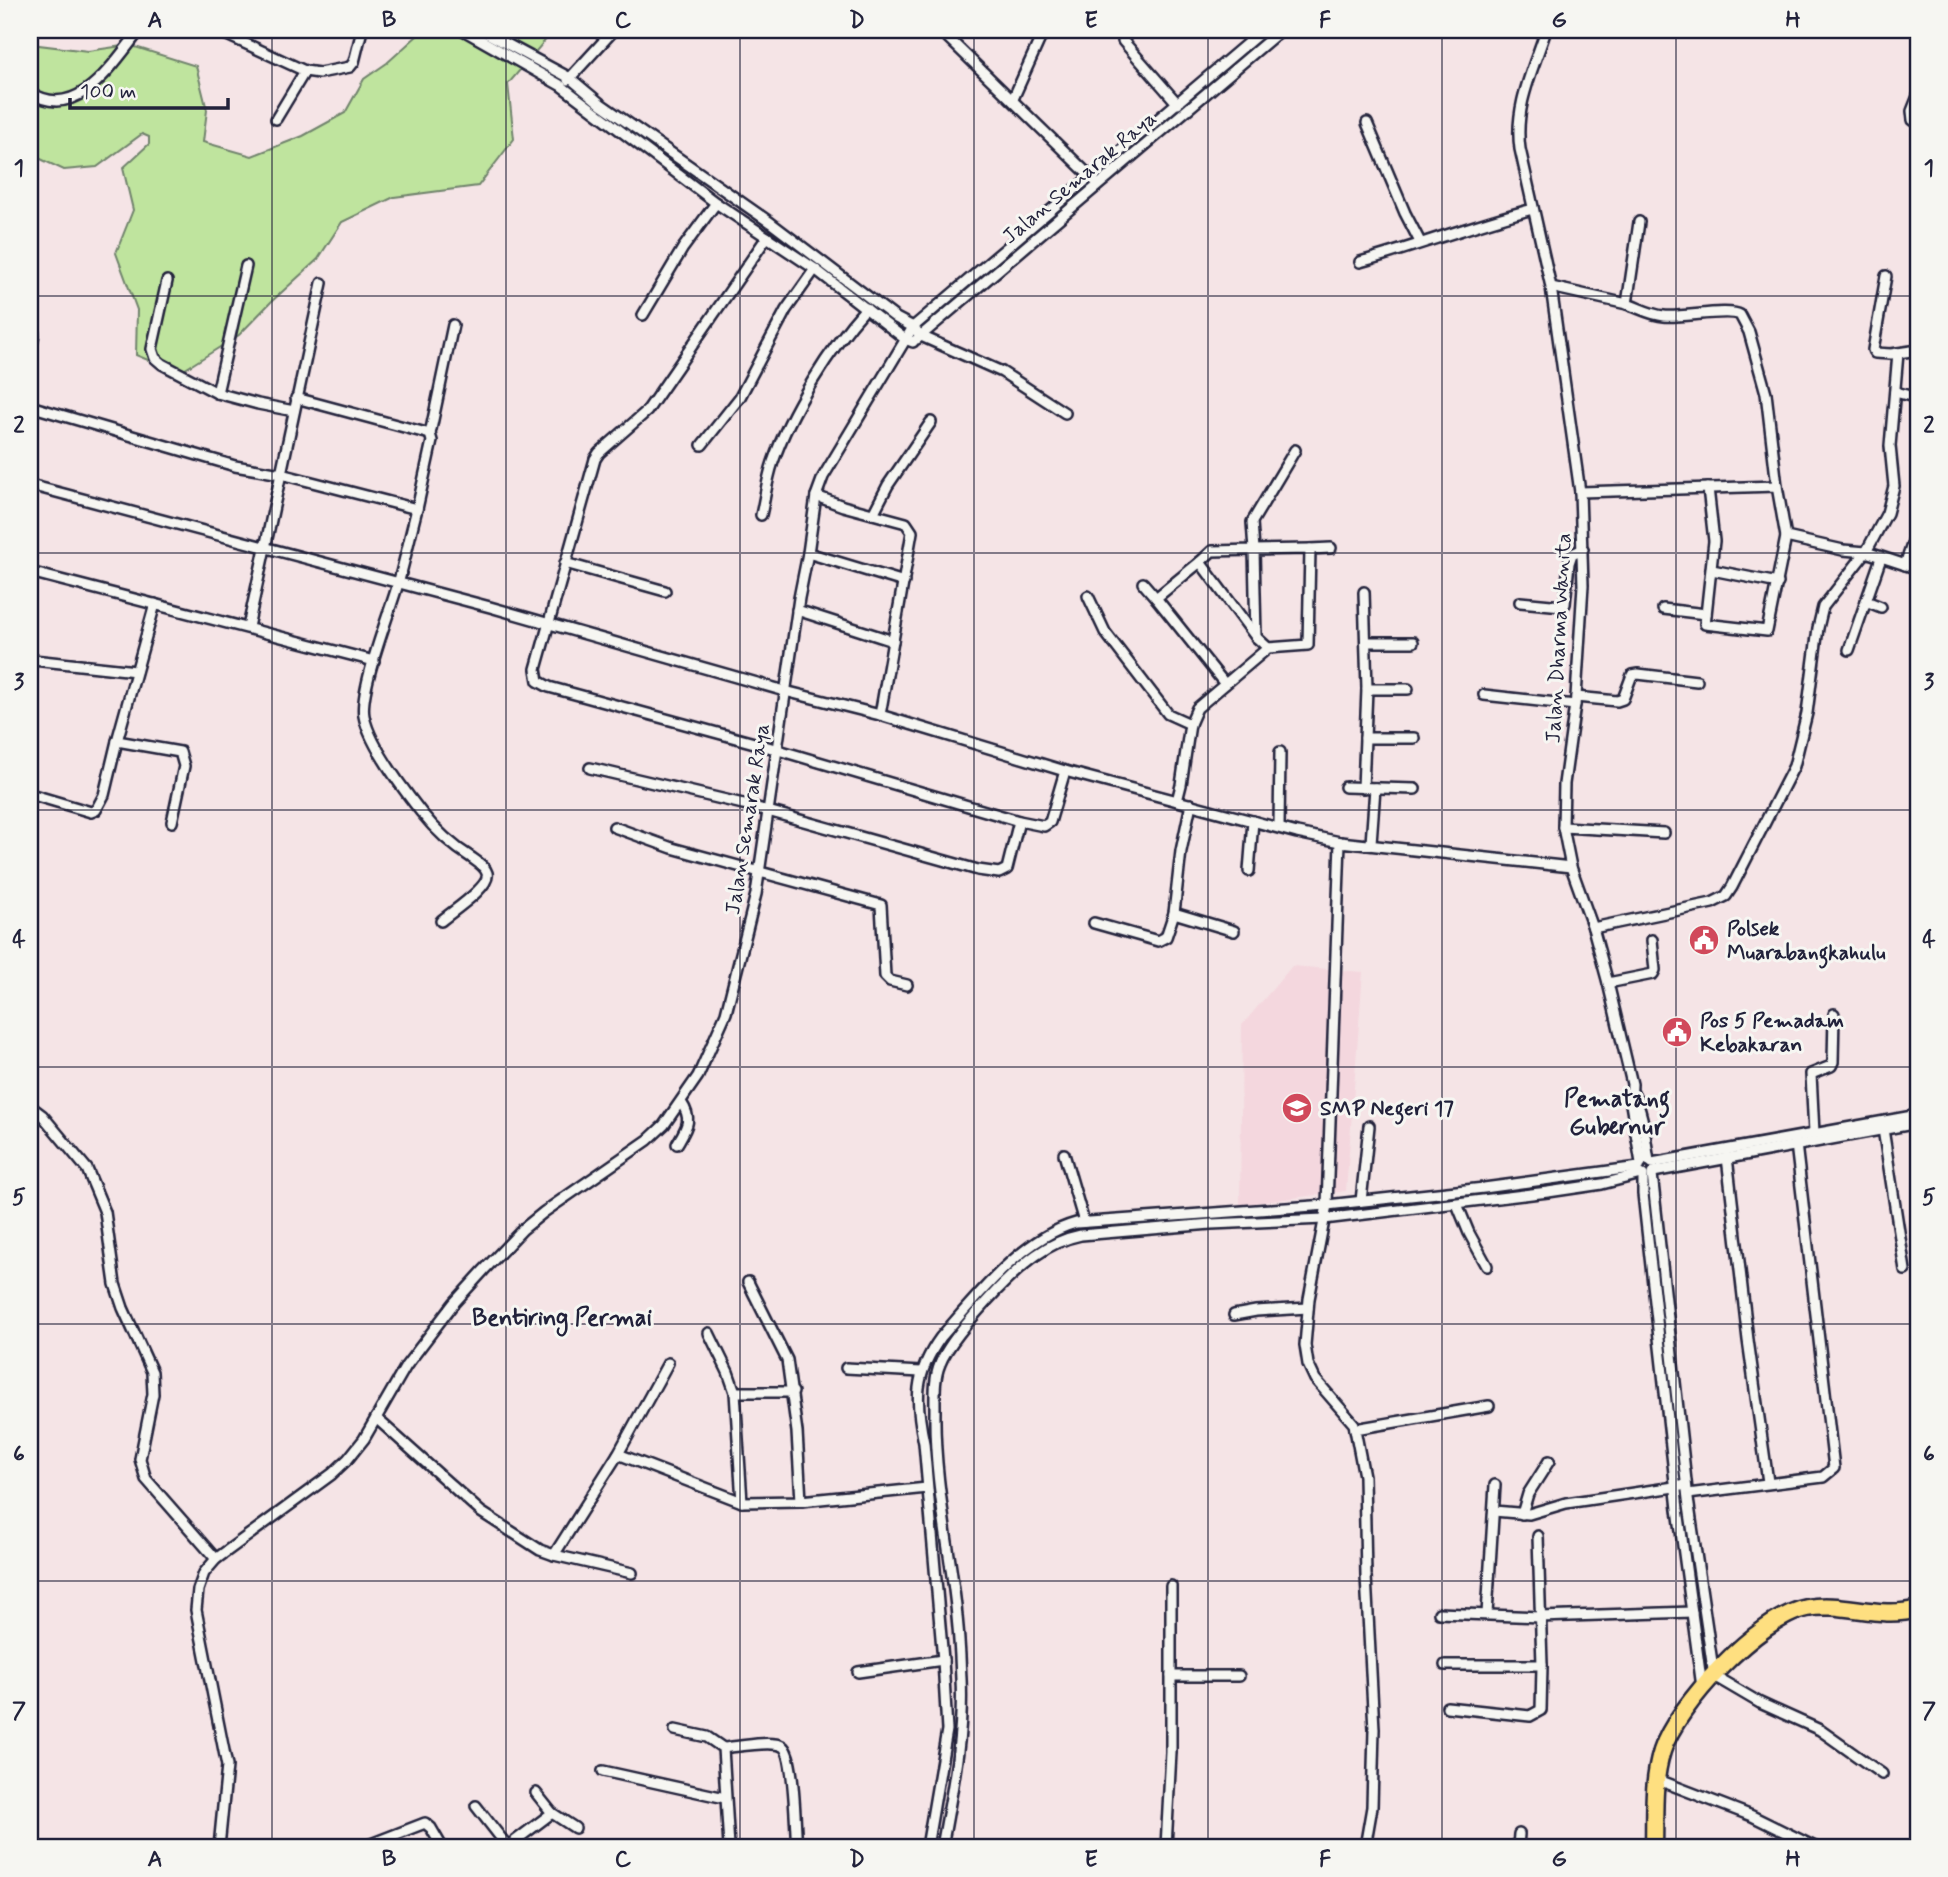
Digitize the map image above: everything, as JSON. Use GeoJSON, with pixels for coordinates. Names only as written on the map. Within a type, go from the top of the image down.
{"type":"FeatureCollection","features":[{"type":"Feature","properties":{"kind":"highway"},"geometry":{"type":"LineString","coordinates":[[1654,1847],[1656,1779],[1668,1735],[1682,1711],[1708,1682],[1766,1628],[1796,1611],[1828,1607],[1888,1614],[1918,1609]]}},
{"type":"Feature","properties":{"kind":"street"},"geometry":{"type":"LineString","coordinates":[[30,92],[40,99],[61,102],[95,85],[140,30]]}},
{"type":"Feature","properties":{"kind":"street"},"geometry":{"type":"LineString","coordinates":[[216,30],[304,71],[319,73],[351,67],[362,30]]}},
{"type":"Feature","properties":{"kind":"street"},"geometry":{"type":"LineString","coordinates":[[463,30],[560,85],[716,203],[913,339],[1002,372],[1065,413]]}},
{"type":"Feature","properties":{"kind":"street"},"geometry":{"type":"LineString","coordinates":[[481,30],[570,78],[601,104],[771,223],[896,318],[913,327],[913,339]]}},
{"type":"Feature","properties":{"kind":"street"},"geometry":{"type":"LineString","coordinates":[[560,85],[570,78],[614,30]]}},
{"type":"Feature","properties":{"kind":"street"},"geometry":{"type":"LineString","coordinates":[[940,30],[1090,177],[1100,182]]}},
{"type":"Feature","properties":{"kind":"street"},"geometry":{"type":"LineString","coordinates":[[1013,99],[1044,30]]}},
{"type":"Feature","properties":{"kind":"street"},"geometry":{"type":"LineString","coordinates":[[1124,30],[1123,41],[1178,104]]}},
{"type":"Feature","properties":{"kind":"street","name":"Jalan Semarak Raya"},"geometry":{"type":"LineString","coordinates":[[913,327],[1263,30]]}},
{"type":"Feature","properties":{"kind":"street","name":"Jalan Semarak Raya"},"geometry":{"type":"LineString","coordinates":[[219,1847],[227,1766],[197,1610],[198,1590],[204,1573],[216,1559],[340,1467],[364,1439],[406,1366],[434,1329],[454,1303],[523,1229],[649,1140],[664,1125],[698,1076],[726,1013],[760,871],[797,610],[816,496],[823,477],[900,351],[1281,30]]}},
{"type":"Feature","properties":{"kind":"street","name":"Jalan Dharma Wanita"},"geometry":{"type":"LineString","coordinates":[[1546,30],[1527,80],[1519,114],[1520,149],[1551,286],[1580,492],[1583,550],[1576,701],[1564,785],[1563,827],[1571,867],[1593,928],[1608,984],[1633,1093],[1631,1104],[1646,1169],[1666,1346]]}},
{"type":"Feature","properties":{"kind":"street"},"geometry":{"type":"LineString","coordinates":[[276,119],[304,71]]}},
{"type":"Feature","properties":{"kind":"street"},"geometry":{"type":"LineString","coordinates":[[1918,96],[1912,114],[1913,120],[1918,123]]}},
{"type":"Feature","properties":{"kind":"street"},"geometry":{"type":"LineString","coordinates":[[1367,123],[1405,214],[1420,242]]}},
{"type":"Feature","properties":{"kind":"street"},"geometry":{"type":"LineString","coordinates":[[643,315],[683,248],[716,203]]}},
{"type":"Feature","properties":{"kind":"street"},"geometry":{"type":"LineString","coordinates":[[1360,262],[1533,209]]}},
{"type":"Feature","properties":{"kind":"street"},"geometry":{"type":"LineString","coordinates":[[1627,304],[1639,222]]}},
{"type":"Feature","properties":{"kind":"street"},"geometry":{"type":"LineString","coordinates":[[767,237],[647,411],[595,459],[536,669],[538,681],[549,687],[1019,821],[1047,825],[1065,771]]}},
{"type":"Feature","properties":{"kind":"street"},"geometry":{"type":"LineString","coordinates":[[1018,237],[1027,245]]}},
{"type":"Feature","properties":{"kind":"street"},"geometry":{"type":"LineString","coordinates":[[217,393],[246,266]]}},
{"type":"Feature","properties":{"kind":"street"},"geometry":{"type":"LineString","coordinates":[[702,445],[740,397],[786,310],[815,269]]}},
{"type":"Feature","properties":{"kind":"street"},"geometry":{"type":"LineString","coordinates":[[1886,276],[1873,346],[1875,353],[1898,353],[1918,349]]}},
{"type":"Feature","properties":{"kind":"street"},"geometry":{"type":"LineString","coordinates":[[167,281],[152,348],[162,364],[217,393],[294,411]]}},
{"type":"Feature","properties":{"kind":"street"},"geometry":{"type":"LineString","coordinates":[[248,627],[322,283]]}},
{"type":"Feature","properties":{"kind":"street"},"geometry":{"type":"LineString","coordinates":[[1551,286],[1627,304],[1663,316],[1703,316],[1731,312],[1740,315],[1749,332],[1766,393],[1786,537],[1767,631],[1705,624],[1714,541],[1708,488]]}},
{"type":"Feature","properties":{"kind":"street"},"geometry":{"type":"LineString","coordinates":[[761,515],[772,466],[800,403],[854,321],[866,308]]}},
{"type":"Feature","properties":{"kind":"street"},"geometry":{"type":"LineString","coordinates":[[30,325],[34,330],[30,351]]}},
{"type":"Feature","properties":{"kind":"street"},"geometry":{"type":"LineString","coordinates":[[440,921],[482,888],[487,880],[487,873],[480,863],[438,834],[402,788],[371,736],[364,717],[363,704],[399,582],[417,509],[453,325]]}},
{"type":"Feature","properties":{"kind":"street"},"geometry":{"type":"LineString","coordinates":[[1593,928],[1712,903],[1726,896],[1732,887],[1794,766],[1807,713],[1823,607],[1866,552],[1887,513],[1894,485],[1890,446],[1898,353]]}},
{"type":"Feature","properties":{"kind":"street"},"geometry":{"type":"LineString","coordinates":[[1895,392],[1918,398]]}},
{"type":"Feature","properties":{"kind":"street"},"geometry":{"type":"LineString","coordinates":[[296,398],[430,434]]}},
{"type":"Feature","properties":{"kind":"street"},"geometry":{"type":"LineString","coordinates":[[30,407],[235,466],[281,474],[417,509]]}},
{"type":"Feature","properties":{"kind":"street"},"geometry":{"type":"LineString","coordinates":[[873,514],[888,485],[931,422]]}},
{"type":"Feature","properties":{"kind":"street"},"geometry":{"type":"LineString","coordinates":[[1256,637],[1252,522],[1295,450]]}},
{"type":"Feature","properties":{"kind":"street"},"geometry":{"type":"LineString","coordinates":[[30,485],[399,582],[785,691],[880,715],[1065,771],[1297,833],[1340,842],[1371,843],[1571,867]]}},
{"type":"Feature","properties":{"kind":"street"},"geometry":{"type":"LineString","coordinates":[[1580,492],[1777,486]]}},
{"type":"Feature","properties":{"kind":"street"},"geometry":{"type":"LineString","coordinates":[[816,496],[906,523],[911,528],[880,715]]}},
{"type":"Feature","properties":{"kind":"street"},"geometry":{"type":"LineString","coordinates":[[1905,565],[1918,527]]}},
{"type":"Feature","properties":{"kind":"street"},"geometry":{"type":"LineString","coordinates":[[1786,537],[1843,550],[1866,552],[1918,569]]}},
{"type":"Feature","properties":{"kind":"street"},"geometry":{"type":"LineString","coordinates":[[1156,598],[1212,551],[1331,548]]}},
{"type":"Feature","properties":{"kind":"street"},"geometry":{"type":"LineString","coordinates":[[1094,923],[1160,942],[1169,932],[1174,913],[1181,851],[1181,785],[1190,724],[1197,708],[1268,648],[1308,645],[1310,549]]}},
{"type":"Feature","properties":{"kind":"street"},"geometry":{"type":"LineString","coordinates":[[1520,602],[1562,606],[1565,604],[1572,554],[1583,550]]}},
{"type":"Feature","properties":{"kind":"street"},"geometry":{"type":"LineString","coordinates":[[808,553],[904,582]]}},
{"type":"Feature","properties":{"kind":"street"},"geometry":{"type":"LineString","coordinates":[[1849,650],[1881,558]]}},
{"type":"Feature","properties":{"kind":"street"},"geometry":{"type":"LineString","coordinates":[[1200,562],[1256,637],[1268,648]]}},
{"type":"Feature","properties":{"kind":"street"},"geometry":{"type":"LineString","coordinates":[[565,563],[664,591]]}},
{"type":"Feature","properties":{"kind":"street"},"geometry":{"type":"LineString","coordinates":[[1712,570],[1777,583]]}},
{"type":"Feature","properties":{"kind":"street"},"geometry":{"type":"LineString","coordinates":[[30,572],[374,661]]}},
{"type":"Feature","properties":{"kind":"street"},"geometry":{"type":"LineString","coordinates":[[1143,583],[1225,684]]}},
{"type":"Feature","properties":{"kind":"street"},"geometry":{"type":"LineString","coordinates":[[1363,788],[1367,689],[1364,592]]}},
{"type":"Feature","properties":{"kind":"street"},"geometry":{"type":"LineString","coordinates":[[1088,596],[1105,632],[1168,714],[1190,724]]}},
{"type":"Feature","properties":{"kind":"street"},"geometry":{"type":"LineString","coordinates":[[1866,601],[1881,607]]}},
{"type":"Feature","properties":{"kind":"street"},"geometry":{"type":"LineString","coordinates":[[30,794],[91,811],[96,810],[104,795],[155,604]]}},
{"type":"Feature","properties":{"kind":"street"},"geometry":{"type":"LineString","coordinates":[[1662,608],[1706,614]]}},
{"type":"Feature","properties":{"kind":"street"},"geometry":{"type":"LineString","coordinates":[[797,610],[893,641]]}},
{"type":"Feature","properties":{"kind":"street"},"geometry":{"type":"LineString","coordinates":[[1366,642],[1413,642]]}},
{"type":"Feature","properties":{"kind":"street"},"geometry":{"type":"LineString","coordinates":[[33,660],[136,671]]}},
{"type":"Feature","properties":{"kind":"street"},"geometry":{"type":"LineString","coordinates":[[1484,695],[1617,701],[1623,699],[1632,675],[1697,681]]}},
{"type":"Feature","properties":{"kind":"street"},"geometry":{"type":"LineString","coordinates":[[1367,689],[1408,689]]}},
{"type":"Feature","properties":{"kind":"street"},"geometry":{"type":"LineString","coordinates":[[1365,738],[1414,738]]}},
{"type":"Feature","properties":{"kind":"street"},"geometry":{"type":"LineString","coordinates":[[117,741],[180,752],[184,766],[172,822]]}},
{"type":"Feature","properties":{"kind":"street"},"geometry":{"type":"LineString","coordinates":[[1279,827],[1280,752]]}},
{"type":"Feature","properties":{"kind":"street"},"geometry":{"type":"LineString","coordinates":[[590,768],[768,812],[978,870],[999,873],[1007,869],[1019,821]]}},
{"type":"Feature","properties":{"kind":"street"},"geometry":{"type":"LineString","coordinates":[[1345,787],[1415,789]]}},
{"type":"Feature","properties":{"kind":"street"},"geometry":{"type":"LineString","coordinates":[[1371,843],[1375,788]]}},
{"type":"Feature","properties":{"kind":"street"},"geometry":{"type":"LineString","coordinates":[[1250,871],[1253,821]]}},
{"type":"Feature","properties":{"kind":"street"},"geometry":{"type":"LineString","coordinates":[[614,827],[671,848],[881,905],[885,976],[890,981],[906,985]]}},
{"type":"Feature","properties":{"kind":"street"},"geometry":{"type":"LineString","coordinates":[[1563,827],[1664,834]]}},
{"type":"Feature","properties":{"kind":"street"},"geometry":{"type":"LineString","coordinates":[[1340,842],[1327,1205],[1308,1308],[1305,1345],[1308,1364],[1315,1379],[1350,1417],[1364,1476],[1374,1729],[1371,1807],[1365,1847]]}},
{"type":"Feature","properties":{"kind":"street"},"geometry":{"type":"LineString","coordinates":[[1174,913],[1234,931]]}},
{"type":"Feature","properties":{"kind":"street"},"geometry":{"type":"LineString","coordinates":[[1608,984],[1653,974],[1655,970],[1652,940]]}},
{"type":"Feature","properties":{"kind":"street"},"geometry":{"type":"LineString","coordinates":[[1814,1133],[1811,1074],[1831,1066],[1833,1062],[1834,1014]]}},
{"type":"Feature","properties":{"kind":"street"},"geometry":{"type":"LineString","coordinates":[[677,1144],[689,1122],[689,1115],[681,1102]]}},
{"type":"Feature","properties":{"kind":"street"},"geometry":{"type":"LineString","coordinates":[[30,1106],[42,1115],[87,1169],[104,1212],[115,1284],[152,1372],[153,1394],[140,1459],[146,1479],[216,1559]]}},
{"type":"Feature","properties":{"kind":"street"},"geometry":{"type":"LineString","coordinates":[[942,1847],[961,1739],[962,1715],[955,1593],[939,1489],[935,1384],[939,1364],[945,1353],[980,1308],[1044,1248],[1064,1238],[1115,1231],[1324,1219],[1602,1184],[1646,1169],[1814,1133],[1918,1115]]}},
{"type":"Feature","properties":{"kind":"street"},"geometry":{"type":"LineString","coordinates":[[927,1847],[947,1730],[923,1443],[916,1409],[921,1372],[932,1350],[973,1301],[1020,1253],[1055,1230],[1084,1222],[1327,1205],[1646,1169],[1918,1123]]}},
{"type":"Feature","properties":{"kind":"street"},"geometry":{"type":"LineString","coordinates":[[1361,1201],[1369,1126]]}},
{"type":"Feature","properties":{"kind":"street"},"geometry":{"type":"LineString","coordinates":[[1883,1129],[1905,1270]]}},
{"type":"Feature","properties":{"kind":"street"},"geometry":{"type":"LineString","coordinates":[[1494,1511],[1522,1514],[1566,1503],[1676,1487],[1687,1489],[1768,1482],[1830,1473],[1833,1468],[1796,1144]]}},
{"type":"Feature","properties":{"kind":"street"},"geometry":{"type":"LineString","coordinates":[[1064,1154],[1084,1222]]}},
{"type":"Feature","properties":{"kind":"street"},"geometry":{"type":"LineString","coordinates":[[1727,1157],[1768,1482]]}},
{"type":"Feature","properties":{"kind":"street"},"geometry":{"type":"LineString","coordinates":[[1457,1204],[1487,1266]]}},
{"type":"Feature","properties":{"kind":"street"},"geometry":{"type":"LineString","coordinates":[[748,1282],[787,1360],[793,1392],[801,1501]]}},
{"type":"Feature","properties":{"kind":"street"},"geometry":{"type":"LineString","coordinates":[[1234,1315],[1308,1308]]}},
{"type":"Feature","properties":{"kind":"street"},"geometry":{"type":"LineString","coordinates":[[709,1333],[735,1392],[742,1502]]}},
{"type":"Feature","properties":{"kind":"street"},"geometry":{"type":"LineString","coordinates":[[1666,1346],[1676,1487],[1692,1612],[1708,1682]]}},
{"type":"Feature","properties":{"kind":"street"},"geometry":{"type":"LineString","coordinates":[[1666,1346],[1687,1489],[1708,1682]]}},
{"type":"Feature","properties":{"kind":"street"},"geometry":{"type":"LineString","coordinates":[[932,1350],[945,1353]]}},
{"type":"Feature","properties":{"kind":"street"},"geometry":{"type":"LineString","coordinates":[[554,1555],[618,1454],[668,1363]]}},
{"type":"Feature","properties":{"kind":"street"},"geometry":{"type":"LineString","coordinates":[[846,1368],[921,1372]]}},
{"type":"Feature","properties":{"kind":"street"},"geometry":{"type":"LineString","coordinates":[[735,1392],[793,1392]]}},
{"type":"Feature","properties":{"kind":"street"},"geometry":{"type":"LineString","coordinates":[[1355,1429],[1489,1406]]}},
{"type":"Feature","properties":{"kind":"street"},"geometry":{"type":"LineString","coordinates":[[376,1418],[481,1512],[540,1550],[632,1573]]}},
{"type":"Feature","properties":{"kind":"street"},"geometry":{"type":"LineString","coordinates":[[618,1454],[742,1502],[801,1501],[927,1488]]}},
{"type":"Feature","properties":{"kind":"street"},"geometry":{"type":"LineString","coordinates":[[1522,1514],[1528,1494],[1549,1461]]}},
{"type":"Feature","properties":{"kind":"street"},"geometry":{"type":"LineString","coordinates":[[1488,1614],[1495,1485]]}},
{"type":"Feature","properties":{"kind":"street"},"geometry":{"type":"LineString","coordinates":[[1447,1707],[1531,1716],[1541,1710],[1538,1536]]}},
{"type":"Feature","properties":{"kind":"street"},"geometry":{"type":"LineString","coordinates":[[1166,1847],[1171,1752],[1171,1586]]}},
{"type":"Feature","properties":{"kind":"street"},"geometry":{"type":"LineString","coordinates":[[936,1596],[955,1593]]}},
{"type":"Feature","properties":{"kind":"street"},"geometry":{"type":"LineString","coordinates":[[1439,1613],[1539,1617],[1692,1612]]}},
{"type":"Feature","properties":{"kind":"street"},"geometry":{"type":"LineString","coordinates":[[858,1672],[943,1660]]}},
{"type":"Feature","properties":{"kind":"street"},"geometry":{"type":"LineString","coordinates":[[1445,1665],[1542,1665]]}},
{"type":"Feature","properties":{"kind":"street"},"geometry":{"type":"LineString","coordinates":[[1171,1676],[1240,1676]]}},
{"type":"Feature","properties":{"kind":"street"},"geometry":{"type":"LineString","coordinates":[[1708,1682],[1820,1730],[1882,1774]]}},
{"type":"Feature","properties":{"kind":"street"},"geometry":{"type":"LineString","coordinates":[[676,1730],[707,1738],[723,1748],[768,1744],[782,1746],[787,1750],[792,1764],[797,1847]]}},
{"type":"Feature","properties":{"kind":"street"},"geometry":{"type":"LineString","coordinates":[[723,1748],[729,1847]]}},
{"type":"Feature","properties":{"kind":"street"},"geometry":{"type":"LineString","coordinates":[[603,1771],[725,1798]]}},
{"type":"Feature","properties":{"kind":"street"},"geometry":{"type":"LineString","coordinates":[[1656,1779],[1752,1816],[1815,1847]]}},
{"type":"Feature","properties":{"kind":"street"},"geometry":{"type":"LineString","coordinates":[[536,1793],[552,1813],[575,1828]]}},
{"type":"Feature","properties":{"kind":"street"},"geometry":{"type":"LineString","coordinates":[[476,1806],[508,1847],[552,1813]]}},
{"type":"Feature","properties":{"kind":"street"},"geometry":{"type":"LineString","coordinates":[[363,1847],[425,1823],[442,1847]]}},
{"type":"Feature","properties":{"kind":"street"},"geometry":{"type":"LineString","coordinates":[[1518,1847],[1519,1834]]}},
{"type":"Feature","properties":{"kind":"shaded area","name":"SMP Negeri 17"},"geometry":{"type":"Polygon","coordinates":[[[1292,966],[1363,972],[1346,1191],[1240,1205],[1242,1025],[1292,966]]]}},
{"type":"Feature","properties":{"kind":"green space"},"geometry":{"type":"Polygon","coordinates":[[[419,30],[554,30],[508,84],[514,139],[478,186],[394,197],[342,222],[318,259],[239,335],[179,373],[136,355],[137,310],[116,253],[133,210],[123,168],[149,144],[149,137],[142,134],[97,167],[64,170],[30,154],[30,44],[88,51],[129,45],[196,66],[207,110],[203,142],[252,156],[303,136],[345,113],[364,79],[387,63],[418,35],[419,30]]]}},
{"type":"Feature","properties":{"kind":"place","name":"Polsek Muarabangkahulu"},"geometry":{"type":"Point","coordinates":[1704,940]}},
{"type":"Feature","properties":{"kind":"place","name":"Pos 5 Pemadam Kebakaran"},"geometry":{"type":"Point","coordinates":[1677,1032]}},
{"type":"Feature","properties":{"kind":"place","name":"SMP Negeri 17"},"geometry":{"type":"Point","coordinates":[1297,1108]}},
{"type":"Feature","properties":{"kind":"district","name":"Pematang Gubernur"},"geometry":{"type":"Point","coordinates":[1617,1112]}},
{"type":"Feature","properties":{"kind":"district","name":"Bentiring Permai"},"geometry":{"type":"Point","coordinates":[562,1317]}}]}
